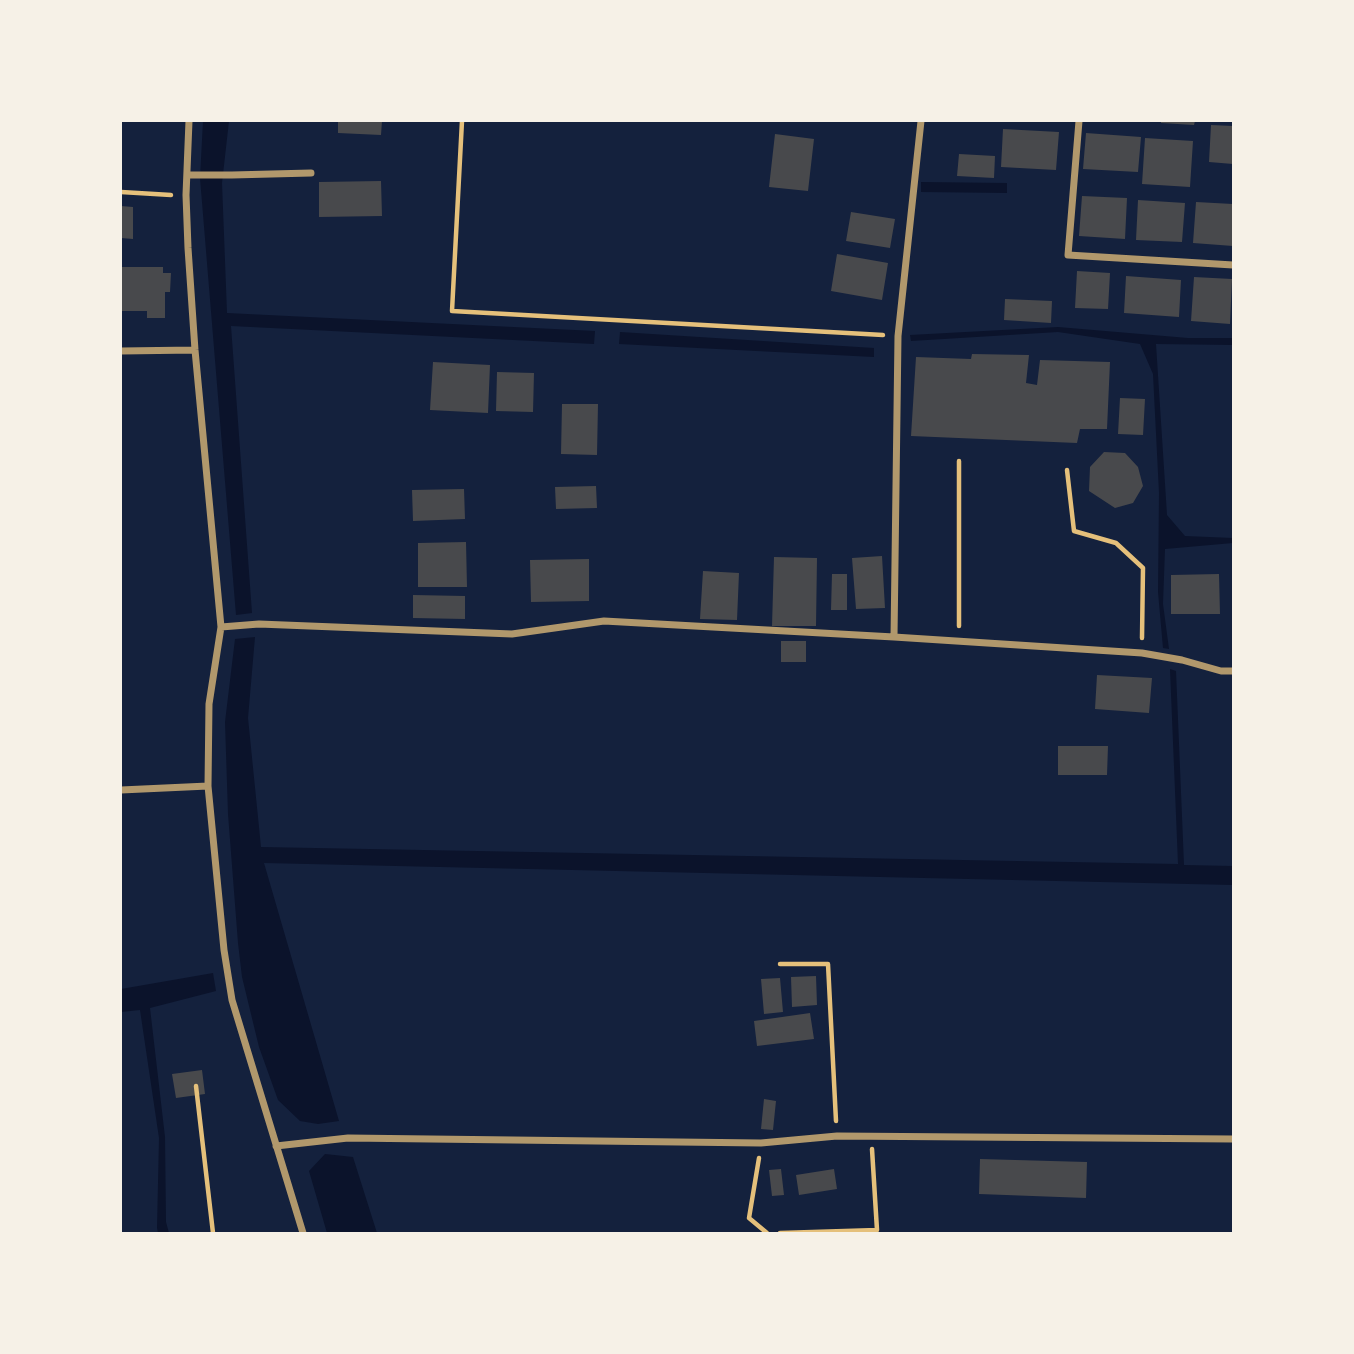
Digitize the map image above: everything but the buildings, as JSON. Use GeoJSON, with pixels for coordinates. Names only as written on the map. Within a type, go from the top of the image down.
{"type":"FeatureCollection","features":[{"type":"Feature","properties":{"kind":"street"},"geometry":{"type":"LineString","coordinates":[[189,121],[186,195],[188,248],[221,627],[209,705],[208,786],[224,950],[232,1000],[303,1233]]}},
{"type":"Feature","properties":{"kind":"street"},"geometry":{"type":"LineString","coordinates":[[894,637],[898,336],[921,121]]}},
{"type":"Feature","properties":{"kind":"street"},"geometry":{"type":"LineString","coordinates":[[1079,121],[1068,255],[1233,265]]}},
{"type":"Feature","properties":{"kind":"street"},"geometry":{"type":"LineString","coordinates":[[187,175],[311,173]]}},
{"type":"Feature","properties":{"kind":"street"},"geometry":{"type":"LineString","coordinates":[[121,351],[195,350]]}},
{"type":"Feature","properties":{"kind":"street"},"geometry":{"type":"LineString","coordinates":[[221,627],[259,624],[512,634],[604,621],[1142,653],[1221,671],[1233,671]]}},
{"type":"Feature","properties":{"kind":"street"},"geometry":{"type":"LineString","coordinates":[[121,790],[208,786]]}},
{"type":"Feature","properties":{"kind":"street"},"geometry":{"type":"LineString","coordinates":[[276,1146],[348,1138],[761,1143],[837,1136],[1233,1139]]}},
{"type":"Feature","properties":{"kind":"path"},"geometry":{"type":"LineString","coordinates":[[462,121],[452,311],[898,336]]}},
{"type":"Feature","properties":{"kind":"path"},"geometry":{"type":"LineString","coordinates":[[121,192],[186,195]]}},
{"type":"Feature","properties":{"kind":"path"},"geometry":{"type":"LineString","coordinates":[[959,461],[959,641]]}},
{"type":"Feature","properties":{"kind":"path"},"geometry":{"type":"LineString","coordinates":[[1067,470],[1074,531],[1116,543],[1143,568],[1142,653]]}},
{"type":"Feature","properties":{"kind":"path"},"geometry":{"type":"LineString","coordinates":[[780,964],[828,964],[837,1136]]}},
{"type":"Feature","properties":{"kind":"path"},"geometry":{"type":"LineString","coordinates":[[196,1086],[213,1233]]}},
{"type":"Feature","properties":{"kind":"path"},"geometry":{"type":"LineString","coordinates":[[780,1233],[877,1230],[872,1136]]}},
{"type":"Feature","properties":{"kind":"path"},"geometry":{"type":"LineString","coordinates":[[761,1143],[749,1219],[766,1233]]}},
{"type":"Feature","properties":{"kind":"water"},"geometry":{"type":"Polygon","coordinates":[[[203,121],[229,121],[222,183],[227,313],[595,331],[594,344],[231,326],[252,613],[236,615],[200,178],[203,121]]]}},
{"type":"Feature","properties":{"kind":"water"},"geometry":{"type":"Polygon","coordinates":[[[921,182],[1007,183],[1007,193],[921,192],[921,182]]]}},
{"type":"Feature","properties":{"kind":"water"},"geometry":{"type":"Polygon","coordinates":[[[1058,327],[1188,338],[1233,338],[1233,345],[1156,344],[1167,515],[1185,536],[1233,538],[1233,543],[1165,549],[1163,604],[1169,649],[1163,648],[1158,592],[1159,493],[1153,374],[1140,344],[1058,332],[911,341],[910,335],[1058,327]]]}},
{"type":"Feature","properties":{"kind":"water"},"geometry":{"type":"Polygon","coordinates":[[[620,332],[874,348],[874,357],[619,344],[620,332]]]}},
{"type":"Feature","properties":{"kind":"water"},"geometry":{"type":"Polygon","coordinates":[[[255,637],[248,718],[261,847],[1178,864],[1170,669],[1176,671],[1184,865],[1233,866],[1233,885],[264,863],[339,1121],[318,1124],[300,1121],[278,1100],[259,1047],[242,977],[238,943],[228,814],[225,722],[235,639],[255,637]]]}},
{"type":"Feature","properties":{"kind":"water"},"geometry":{"type":"Polygon","coordinates":[[[213,973],[216,991],[150,1008],[165,1137],[166,1222],[169,1233],[158,1233],[159,1138],[140,1010],[121,1012],[121,989],[213,973]]]}},
{"type":"Feature","properties":{"kind":"water"},"geometry":{"type":"Polygon","coordinates":[[[325,1154],[353,1157],[377,1233],[327,1233],[309,1171],[325,1154]]]}}]}
